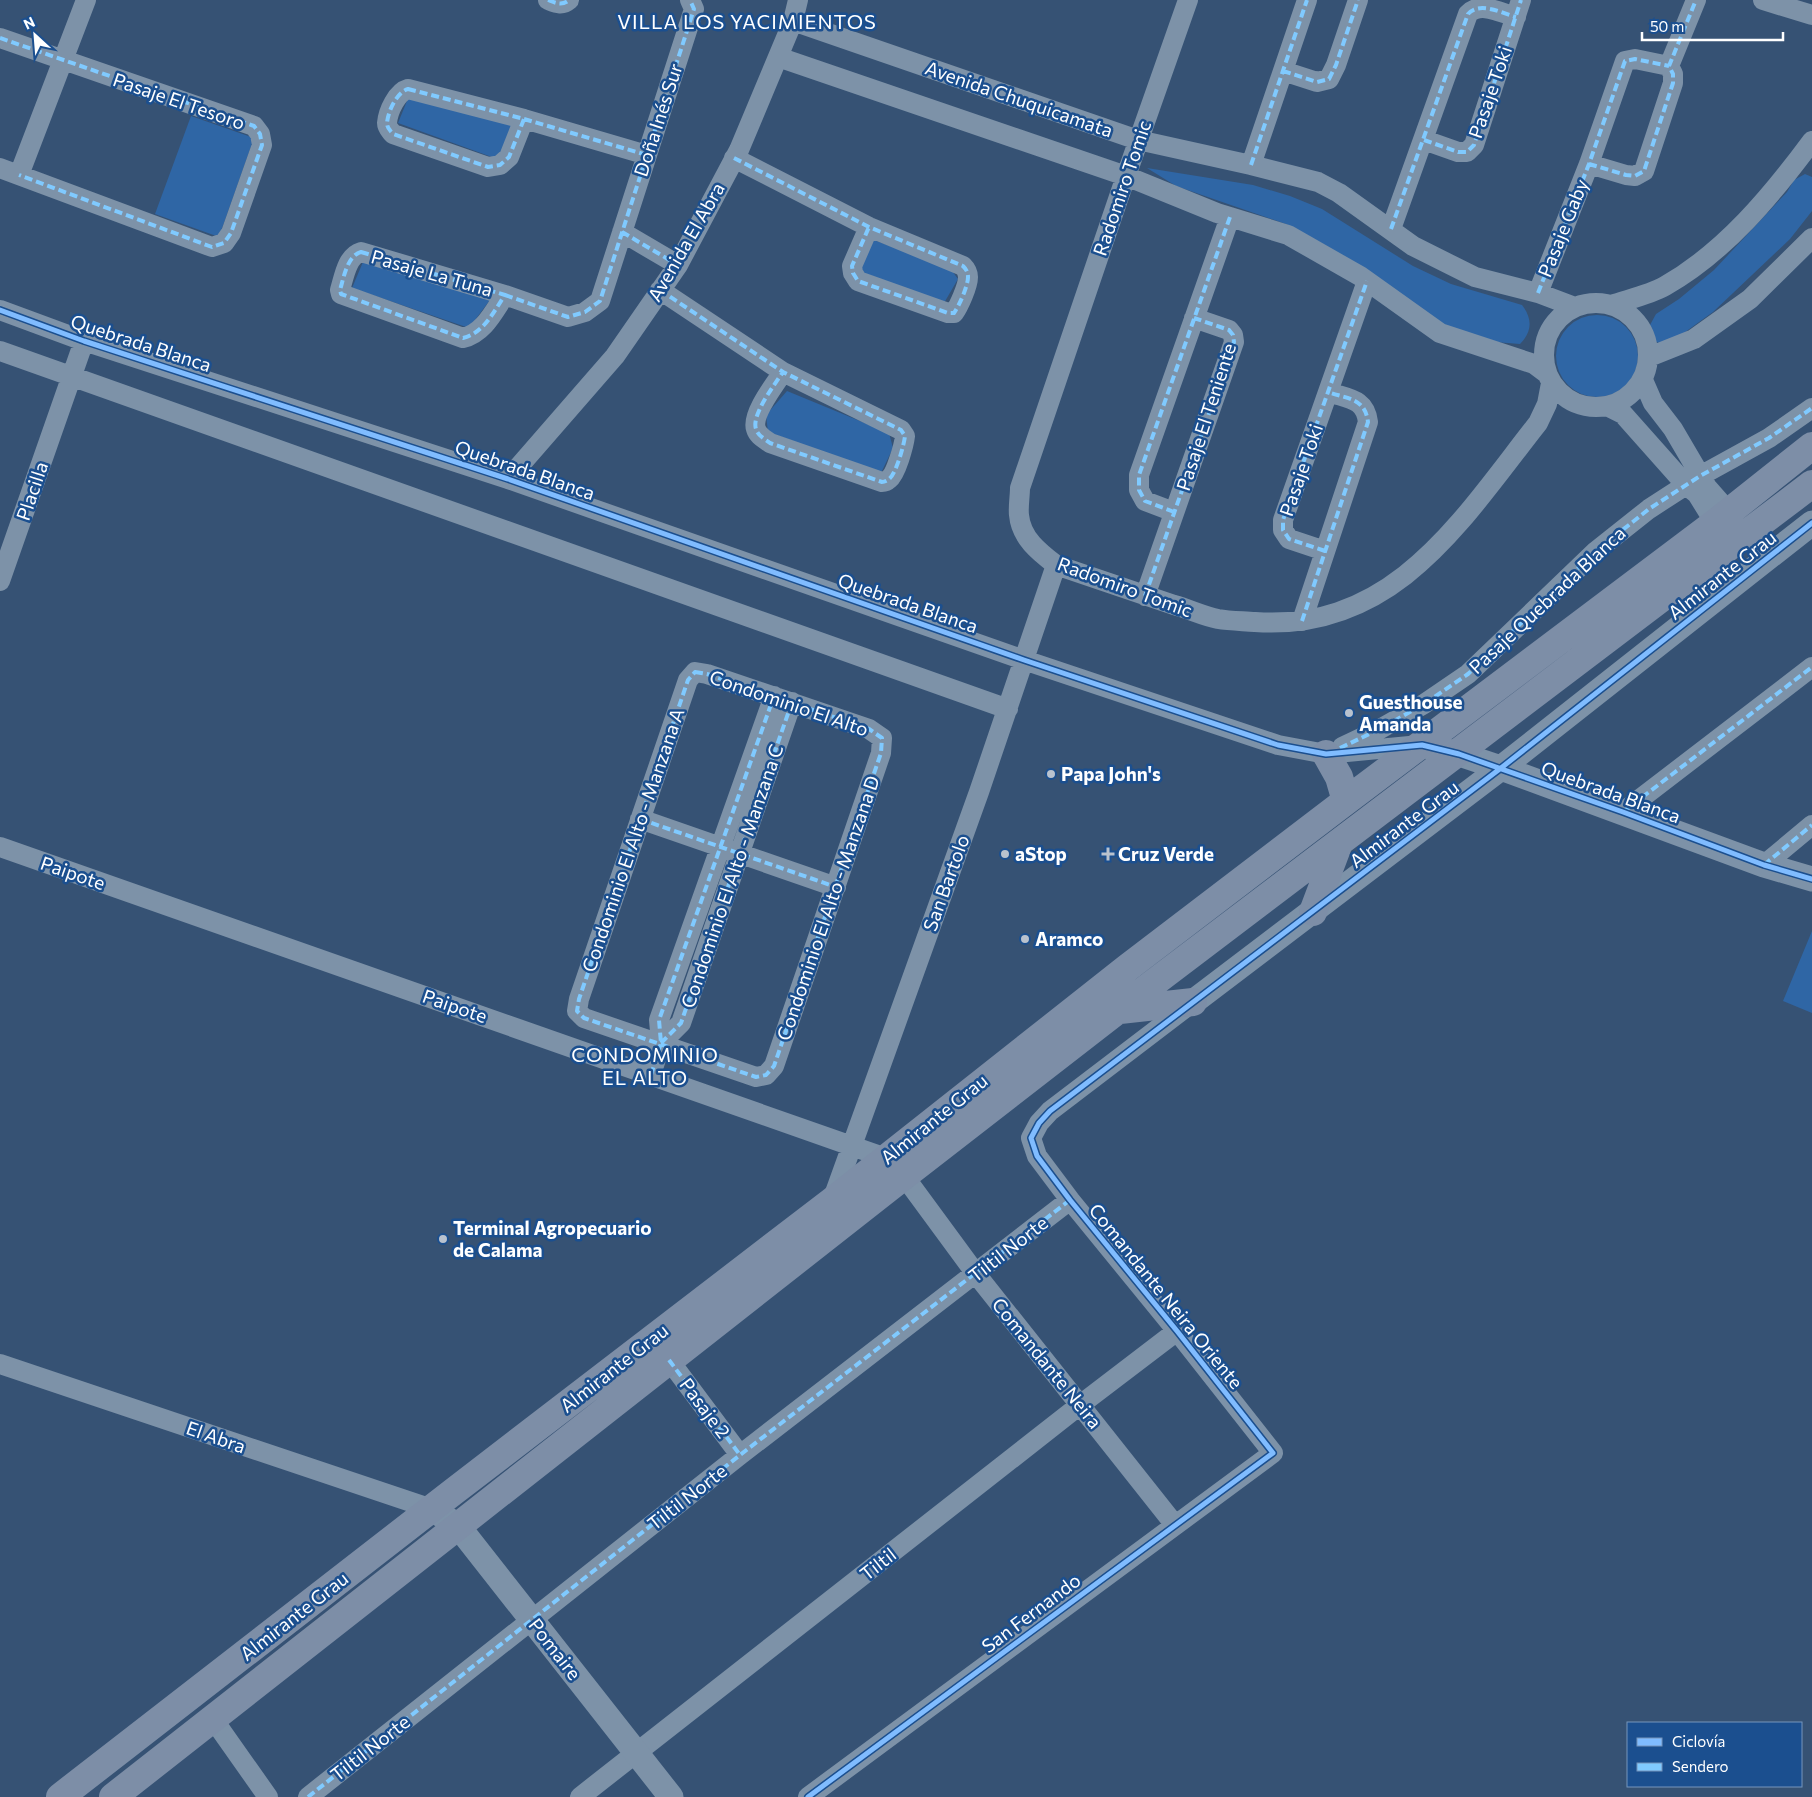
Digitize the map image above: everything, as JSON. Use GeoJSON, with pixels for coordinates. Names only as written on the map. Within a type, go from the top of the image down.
{"type":"FeatureCollection","features":[{"type":"Feature","properties":{"kind":"main road","name":"Almirante Grau"},"geometry":{"type":"LineString","coordinates":[[113,1797],[669,1360],[1127,968],[1346,800],[1422,745],[1722,518],[1812,446]]}},
{"type":"Feature","properties":{"kind":"main road","name":"Almirante Grau"},"geometry":{"type":"LineString","coordinates":[[60,1797],[832,1201],[895,1167],[1118,1010],[1339,843],[1799,503],[1812,484]]}},
{"type":"Feature","properties":{"kind":"main road"},"geometry":{"type":"LineString","coordinates":[[1326,754],[1346,800]]}},
{"type":"Feature","properties":{"kind":"main road"},"geometry":{"type":"LineString","coordinates":[[1313,912],[1339,843]]}},
{"type":"Feature","properties":{"kind":"main road"},"geometry":{"type":"LineString","coordinates":[[1118,1010],[1193,1002]]}},
{"type":"Feature","properties":{"kind":"street"},"geometry":{"type":"LineString","coordinates":[[19,175],[86,0]]}},
{"type":"Feature","properties":{"kind":"street"},"geometry":{"type":"LineString","coordinates":[[548,0],[560,4],[569,0]]}},
{"type":"Feature","properties":{"kind":"street","name":"Avenida El Abra"},"geometry":{"type":"LineString","coordinates":[[508,479],[615,356],[678,265],[734,158],[793,20],[798,0]]}},
{"type":"Feature","properties":{"kind":"street","name":"Radomiro Tomic"},"geometry":{"type":"LineString","coordinates":[[1188,0],[1138,140],[1020,488],[1019,515],[1023,532],[1037,550],[1056,565],[1218,619],[1276,623],[1302,621],[1346,611],[1389,588],[1424,560],[1450,534],[1538,423],[1547,404],[1549,378]]}},
{"type":"Feature","properties":{"kind":"street"},"geometry":{"type":"LineString","coordinates":[[1251,165],[1307,0]]}},
{"type":"Feature","properties":{"kind":"street"},"geometry":{"type":"LineString","coordinates":[[1283,71],[1317,82],[1329,80],[1358,0]]}},
{"type":"Feature","properties":{"kind":"street","name":"Pasaje Gaby"},"geometry":{"type":"LineString","coordinates":[[1589,164],[1626,175],[1635,176],[1644,171],[1673,84],[1673,74],[1669,66],[1696,0]]}},
{"type":"Feature","properties":{"kind":"street"},"geometry":{"type":"LineString","coordinates":[[1763,0],[1812,15]]}},
{"type":"Feature","properties":{"kind":"street","name":"Doña Inés Sur"},"geometry":{"type":"LineString","coordinates":[[600,301],[647,155],[692,4]]}},
{"type":"Feature","properties":{"kind":"street","name":"Pasaje Toki"},"geometry":{"type":"LineString","coordinates":[[1391,229],[1468,14],[1473,9],[1480,7],[1518,8],[1474,144],[1467,152],[1458,152],[1424,140]]}},
{"type":"Feature","properties":{"kind":"street","name":"Avenida Chuquicamata"},"geometry":{"type":"LineString","coordinates":[[793,20],[1138,140],[1318,182],[1339,193],[1413,246],[1475,277],[1538,293],[1575,307]]}},
{"type":"Feature","properties":{"kind":"street","name":"Pasaje El Tesoro"},"geometry":{"type":"LineString","coordinates":[[0,38],[254,126],[260,134],[262,145],[231,233],[224,243],[212,246],[0,168]]}},
{"type":"Feature","properties":{"kind":"street","name":"Avenida Chuquicamata"},"geometry":{"type":"LineString","coordinates":[[778,57],[1126,176],[1230,217],[1288,235],[1367,280],[1440,333],[1534,364],[1549,378],[1565,398],[1574,403],[1591,408],[1608,406],[1628,397],[1643,380],[1647,369],[1649,357],[1647,340],[1639,324],[1626,312],[1611,305],[1592,303],[1575,307],[1558,318],[1547,335],[1543,354],[1549,378]]}},
{"type":"Feature","properties":{"kind":"street","name":"Pasaje Gaby"},"geometry":{"type":"LineString","coordinates":[[1538,293],[1589,164],[1625,61],[1635,58],[1669,66]]}},
{"type":"Feature","properties":{"kind":"street"},"geometry":{"type":"LineString","coordinates":[[524,119],[509,158],[500,165],[488,167],[393,134],[388,129],[387,122],[397,96],[403,90],[408,89],[524,119],[647,155]]}},
{"type":"Feature","properties":{"kind":"street","name":"Avenida Chuquicamata"},"geometry":{"type":"LineString","coordinates":[[1611,305],[1664,286],[1696,265],[1728,238],[1779,186],[1812,141]]}},
{"type":"Feature","properties":{"kind":"street"},"geometry":{"type":"LineString","coordinates":[[734,158],[869,227],[963,266],[967,271],[968,278],[958,308],[954,313],[948,313],[858,281],[853,273],[852,266],[869,227]]}},
{"type":"Feature","properties":{"kind":"street","name":"Pasaje El Teniente"},"geometry":{"type":"LineString","coordinates":[[1174,512],[1145,501],[1140,490],[1139,475],[1230,217]]}},
{"type":"Feature","properties":{"kind":"street"},"geometry":{"type":"LineString","coordinates":[[622,232],[678,265]]}},
{"type":"Feature","properties":{"kind":"street"},"geometry":{"type":"LineString","coordinates":[[1649,357],[1694,339],[1750,299],[1812,238]]}},
{"type":"Feature","properties":{"kind":"street","name":"Pasaje La Tuna"},"geometry":{"type":"LineString","coordinates":[[505,295],[481,328],[473,336],[463,338],[344,296],[340,290],[351,258],[361,252],[505,295],[568,317],[585,312],[600,301]]}},
{"type":"Feature","properties":{"kind":"street","name":"Pasaje Toki"},"geometry":{"type":"LineString","coordinates":[[1325,551],[1289,539],[1283,530],[1283,520],[1367,280]]}},
{"type":"Feature","properties":{"kind":"street"},"geometry":{"type":"LineString","coordinates":[[660,290],[783,372],[901,430],[905,436],[904,442],[893,475],[888,480],[882,482],[770,443],[760,436],[756,429],[755,421],[783,372]]}},
{"type":"Feature","properties":{"kind":"street","name":"Quebrada Blanca"},"geometry":{"type":"LineString","coordinates":[[0,310],[84,341],[508,479],[1024,660],[1278,745],[1326,754],[1422,745],[1459,754],[1623,812],[1764,865],[1812,880]]}},
{"type":"Feature","properties":{"kind":"street","name":"Pasaje El Teniente"},"geometry":{"type":"LineString","coordinates":[[1145,596],[1234,342],[1233,335],[1229,330],[1194,318]]}},
{"type":"Feature","properties":{"kind":"street","name":"Placilla"},"geometry":{"type":"LineString","coordinates":[[0,581],[84,341]]}},
{"type":"Feature","properties":{"kind":"street"},"geometry":{"type":"LineString","coordinates":[[0,350],[1008,709]]}},
{"type":"Feature","properties":{"kind":"street"},"geometry":{"type":"LineString","coordinates":[[1643,380],[1653,403],[1674,429],[1693,481]]}},
{"type":"Feature","properties":{"kind":"street"},"geometry":{"type":"LineString","coordinates":[[1302,621],[1368,422],[1367,412],[1360,403],[1328,392]]}},
{"type":"Feature","properties":{"kind":"street","name":"Radomiro Tomic"},"geometry":{"type":"LineString","coordinates":[[1538,423],[1556,411],[1574,403]]}},
{"type":"Feature","properties":{"kind":"street"},"geometry":{"type":"LineString","coordinates":[[1608,406],[1622,414],[1693,481],[1707,487],[1722,518]]}},
{"type":"Feature","properties":{"kind":"street","name":"Pasaje Quebrada Blanca"},"geometry":{"type":"LineString","coordinates":[[1326,754],[1380,729],[1424,704],[1468,674],[1596,551],[1650,509],[1693,481],[1769,438],[1812,408]]}},
{"type":"Feature","properties":{"kind":"street","name":"Almirante Grau"},"geometry":{"type":"LineString","coordinates":[[1037,1156],[1031,1138],[1039,1123],[1050,1111],[1501,768],[1812,523]]}},
{"type":"Feature","properties":{"kind":"street","name":"San Bartolo"},"geometry":{"type":"LineString","coordinates":[[832,1201],[1008,709],[1056,565]]}},
{"type":"Feature","properties":{"kind":"street"},"geometry":{"type":"LineString","coordinates":[[1623,812],[1812,667]]}},
{"type":"Feature","properties":{"kind":"street","name":"Condominio El Alto"},"geometry":{"type":"LineString","coordinates":[[695,672],[707,674],[869,729],[882,738]]}},
{"type":"Feature","properties":{"kind":"street","name":"Condominio El Alto - Manzana A"},"geometry":{"type":"LineString","coordinates":[[661,1044],[584,1018],[577,1011],[579,999],[688,680],[695,672]]}},
{"type":"Feature","properties":{"kind":"street"},"geometry":{"type":"LineString","coordinates":[[651,1075],[661,1044],[659,1020],[720,847],[783,699]]}},
{"type":"Feature","properties":{"kind":"street","name":"Condominio El Alto - Manzana C"},"geometry":{"type":"LineString","coordinates":[[661,1044],[681,1023],[740,854],[783,699]]}},
{"type":"Feature","properties":{"kind":"street","name":"Condominio El Alto - Manzana D"},"geometry":{"type":"LineString","coordinates":[[661,1044],[756,1077],[766,1075],[774,1066],[882,754],[882,738]]}},
{"type":"Feature","properties":{"kind":"street"},"geometry":{"type":"LineString","coordinates":[[640,819],[836,887]]}},
{"type":"Feature","properties":{"kind":"street"},"geometry":{"type":"LineString","coordinates":[[1764,865],[1812,825]]}},
{"type":"Feature","properties":{"kind":"street","name":"Paipote"},"geometry":{"type":"LineString","coordinates":[[0,847],[852,1145],[895,1167]]}},
{"type":"Feature","properties":{"kind":"street","name":"Comandante Neira Oriente"},"geometry":{"type":"LineString","coordinates":[[1037,1156],[1070,1200],[1273,1453]]}},
{"type":"Feature","properties":{"kind":"street","name":"Comandante Neira"},"geometry":{"type":"LineString","coordinates":[[895,1167],[976,1274],[1175,1524]]}},
{"type":"Feature","properties":{"kind":"street","name":"Tiltil Norte"},"geometry":{"type":"LineString","coordinates":[[308,1797],[740,1455],[1070,1200]]}},
{"type":"Feature","properties":{"kind":"street","name":"Tiltil"},"geometry":{"type":"LineString","coordinates":[[580,1797],[1177,1331]]}},
{"type":"Feature","properties":{"kind":"street","name":"Pasaje 2"},"geometry":{"type":"LineString","coordinates":[[669,1360],[740,1455]]}},
{"type":"Feature","properties":{"kind":"street","name":"El Abra"},"geometry":{"type":"LineString","coordinates":[[0,1364],[432,1509]]}},
{"type":"Feature","properties":{"kind":"street","name":"San Fernando"},"geometry":{"type":"LineString","coordinates":[[808,1797],[1273,1453]]}},
{"type":"Feature","properties":{"kind":"street","name":"Pomaire"},"geometry":{"type":"LineString","coordinates":[[432,1509],[458,1526],[671,1797]]}},
{"type":"Feature","properties":{"kind":"street"},"geometry":{"type":"LineString","coordinates":[[213,1719],[268,1797]]}},
{"type":"Feature","properties":{"kind":"shaded area"},"geometry":{"type":"Polygon","coordinates":[[[409,96],[515,123],[500,160],[398,123],[409,96]]]}},
{"type":"Feature","properties":{"kind":"shaded area"},"geometry":{"type":"Polygon","coordinates":[[[191,116],[254,138],[219,237],[155,214],[191,116]]]}},
{"type":"Feature","properties":{"kind":"shaded area"},"geometry":{"type":"Polygon","coordinates":[[[1147,168],[1253,185],[1290,196],[1322,209],[1413,266],[1451,284],[1522,305],[1528,315],[1530,324],[1527,334],[1520,344],[1495,342],[1437,322],[1323,244],[1286,224],[1176,186],[1147,168]]]}},
{"type":"Feature","properties":{"kind":"shaded area"},"geometry":{"type":"Polygon","coordinates":[[[1805,174],[1812,177],[1812,211],[1790,239],[1713,312],[1681,335],[1659,343],[1652,340],[1649,331],[1656,314],[1679,299],[1714,270],[1787,192],[1794,180],[1805,174]]]}},
{"type":"Feature","properties":{"kind":"shaded area"},"geometry":{"type":"Polygon","coordinates":[[[871,239],[950,268],[958,279],[944,303],[864,273],[859,264],[871,239]]]}},
{"type":"Feature","properties":{"kind":"shaded area"},"geometry":{"type":"Polygon","coordinates":[[[363,262],[493,296],[469,328],[352,288],[363,262]]]}},
{"type":"Feature","properties":{"kind":"shaded area"},"geometry":{"type":"Polygon","coordinates":[[[1597,315],[1613,318],[1626,327],[1635,340],[1638,356],[1635,372],[1626,385],[1613,394],[1597,397],[1581,394],[1568,385],[1559,372],[1556,356],[1559,340],[1568,327],[1581,318],[1597,315]]]}},
{"type":"Feature","properties":{"kind":"shaded area"},"geometry":{"type":"Polygon","coordinates":[[[787,391],[889,433],[893,448],[881,473],[768,432],[766,415],[787,391]]]}},
{"type":"Feature","properties":{"kind":"shaded area"},"geometry":{"type":"Polygon","coordinates":[[[1812,931],[1812,1013],[1783,1001],[1812,931]]]}},
{"type":"Feature","properties":{"kind":"marked path"},"geometry":{"type":"LineString","coordinates":[[548,0],[556,3],[569,0]]}},
{"type":"Feature","properties":{"kind":"marked path"},"geometry":{"type":"LineString","coordinates":[[505,295],[568,317],[585,312],[600,301],[694,9],[690,0]]}},
{"type":"Feature","properties":{"kind":"marked path"},"geometry":{"type":"LineString","coordinates":[[1251,165],[1307,0]]}},
{"type":"Feature","properties":{"kind":"marked path"},"geometry":{"type":"LineString","coordinates":[[1283,71],[1317,82],[1329,79],[1336,65],[1358,0]]}},
{"type":"Feature","properties":{"kind":"marked path"},"geometry":{"type":"LineString","coordinates":[[1424,140],[1458,152],[1467,152],[1474,145],[1521,0]]}},
{"type":"Feature","properties":{"kind":"marked path"},"geometry":{"type":"LineString","coordinates":[[1589,164],[1626,175],[1635,176],[1644,171],[1673,83],[1673,74],[1669,66],[1696,0]]}},
{"type":"Feature","properties":{"kind":"marked path"},"geometry":{"type":"LineString","coordinates":[[1391,229],[1468,14],[1478,8],[1485,8],[1516,17]]}},
{"type":"Feature","properties":{"kind":"marked path"},"geometry":{"type":"LineString","coordinates":[[0,38],[254,126],[260,134],[262,145],[231,233],[224,243],[212,247],[19,175]]}},
{"type":"Feature","properties":{"kind":"marked path"},"geometry":{"type":"LineString","coordinates":[[1538,293],[1589,164],[1625,61],[1635,59],[1669,66]]}},
{"type":"Feature","properties":{"kind":"marked path"},"geometry":{"type":"LineString","coordinates":[[408,89],[524,119],[509,157],[500,165],[488,167],[393,134],[387,125],[389,113],[400,94],[408,89]]}},
{"type":"Feature","properties":{"kind":"marked path"},"geometry":{"type":"LineString","coordinates":[[524,119],[647,155]]}},
{"type":"Feature","properties":{"kind":"marked path"},"geometry":{"type":"LineString","coordinates":[[734,158],[869,227],[963,266],[966,269],[968,281],[954,313],[948,313],[858,281],[853,273],[852,266],[869,227]]}},
{"type":"Feature","properties":{"kind":"marked path"},"geometry":{"type":"LineString","coordinates":[[1174,512],[1145,501],[1139,490],[1139,475],[1230,217]]}},
{"type":"Feature","properties":{"kind":"marked path"},"geometry":{"type":"LineString","coordinates":[[622,232],[678,265]]}},
{"type":"Feature","properties":{"kind":"marked path"},"geometry":{"type":"LineString","coordinates":[[361,252],[505,295],[483,326],[463,338],[341,294],[340,290],[349,262],[356,254],[361,252]]}},
{"type":"Feature","properties":{"kind":"marked path"},"geometry":{"type":"LineString","coordinates":[[1325,551],[1289,539],[1283,530],[1283,520],[1367,281]]}},
{"type":"Feature","properties":{"kind":"marked path"},"geometry":{"type":"LineString","coordinates":[[660,290],[783,372],[901,430],[905,436],[897,466],[892,476],[882,482],[770,443],[760,435],[755,423],[757,416],[783,372]]}},
{"type":"Feature","properties":{"kind":"marked path"},"geometry":{"type":"LineString","coordinates":[[1145,596],[1234,342],[1233,335],[1229,330],[1194,318]]}},
{"type":"Feature","properties":{"kind":"marked path"},"geometry":{"type":"LineString","coordinates":[[1302,621],[1368,422],[1366,414],[1359,404],[1349,398],[1328,392]]}},
{"type":"Feature","properties":{"kind":"marked path"},"geometry":{"type":"LineString","coordinates":[[1340,748],[1380,729],[1424,704],[1468,674],[1596,551],[1649,509],[1700,476],[1769,438],[1812,408]]}},
{"type":"Feature","properties":{"kind":"marked path"},"geometry":{"type":"LineString","coordinates":[[1623,812],[1812,667]]}},
{"type":"Feature","properties":{"kind":"marked path"},"geometry":{"type":"LineString","coordinates":[[695,672],[707,674],[869,729],[882,738],[881,753],[774,1066],[766,1075],[756,1077],[584,1018],[577,1011],[579,999],[688,680],[695,672]]}},
{"type":"Feature","properties":{"kind":"marked path"},"geometry":{"type":"LineString","coordinates":[[651,1075],[661,1043],[659,1020],[774,696]]}},
{"type":"Feature","properties":{"kind":"marked path"},"geometry":{"type":"LineString","coordinates":[[661,1043],[681,1023],[792,702]]}},
{"type":"Feature","properties":{"kind":"marked path"},"geometry":{"type":"LineString","coordinates":[[640,819],[836,887]]}},
{"type":"Feature","properties":{"kind":"marked path"},"geometry":{"type":"LineString","coordinates":[[1764,865],[1812,825]]}},
{"type":"Feature","properties":{"kind":"marked path"},"geometry":{"type":"LineString","coordinates":[[308,1797],[740,1455],[1070,1200]]}},
{"type":"Feature","properties":{"kind":"marked path"},"geometry":{"type":"LineString","coordinates":[[669,1360],[740,1455]]}},
{"type":"Feature","properties":{"kind":"cycle path"},"geometry":{"type":"LineString","coordinates":[[0,310],[84,341],[508,479],[1024,660],[1278,745],[1326,754],[1422,745],[1459,754],[1623,812],[1764,865],[1812,879]]}},
{"type":"Feature","properties":{"kind":"cycle path"},"geometry":{"type":"LineString","coordinates":[[808,1797],[1273,1453],[1070,1200],[1037,1156],[1031,1138],[1039,1123],[1050,1111],[1501,768],[1812,523]]}},
{"type":"Feature","properties":{"kind":"place","name":"Guesthouse Amanda"},"geometry":{"type":"Point","coordinates":[1349,713]}},
{"type":"Feature","properties":{"kind":"place","name":"Papa John's"},"geometry":{"type":"Point","coordinates":[1051,774]}},
{"type":"Feature","properties":{"kind":"place","name":"aStop"},"geometry":{"type":"Point","coordinates":[1005,854]}},
{"type":"Feature","properties":{"kind":"place","name":"Cruz Verde"},"geometry":{"type":"Point","coordinates":[1108,854]}},
{"type":"Feature","properties":{"kind":"place","name":"Aramco"},"geometry":{"type":"Point","coordinates":[1025,939]}},
{"type":"Feature","properties":{"kind":"place","name":"Terminal Agropecuario de Calama"},"geometry":{"type":"Point","coordinates":[443,1239]}},
{"type":"Feature","properties":{"kind":"district","name":"VILLA LOS YACIMIENTOS"},"geometry":{"type":"Point","coordinates":[747,22]}},
{"type":"Feature","properties":{"kind":"district","name":"CONDOMINIO EL ALTO"},"geometry":{"type":"Point","coordinates":[645,1066]}}]}
